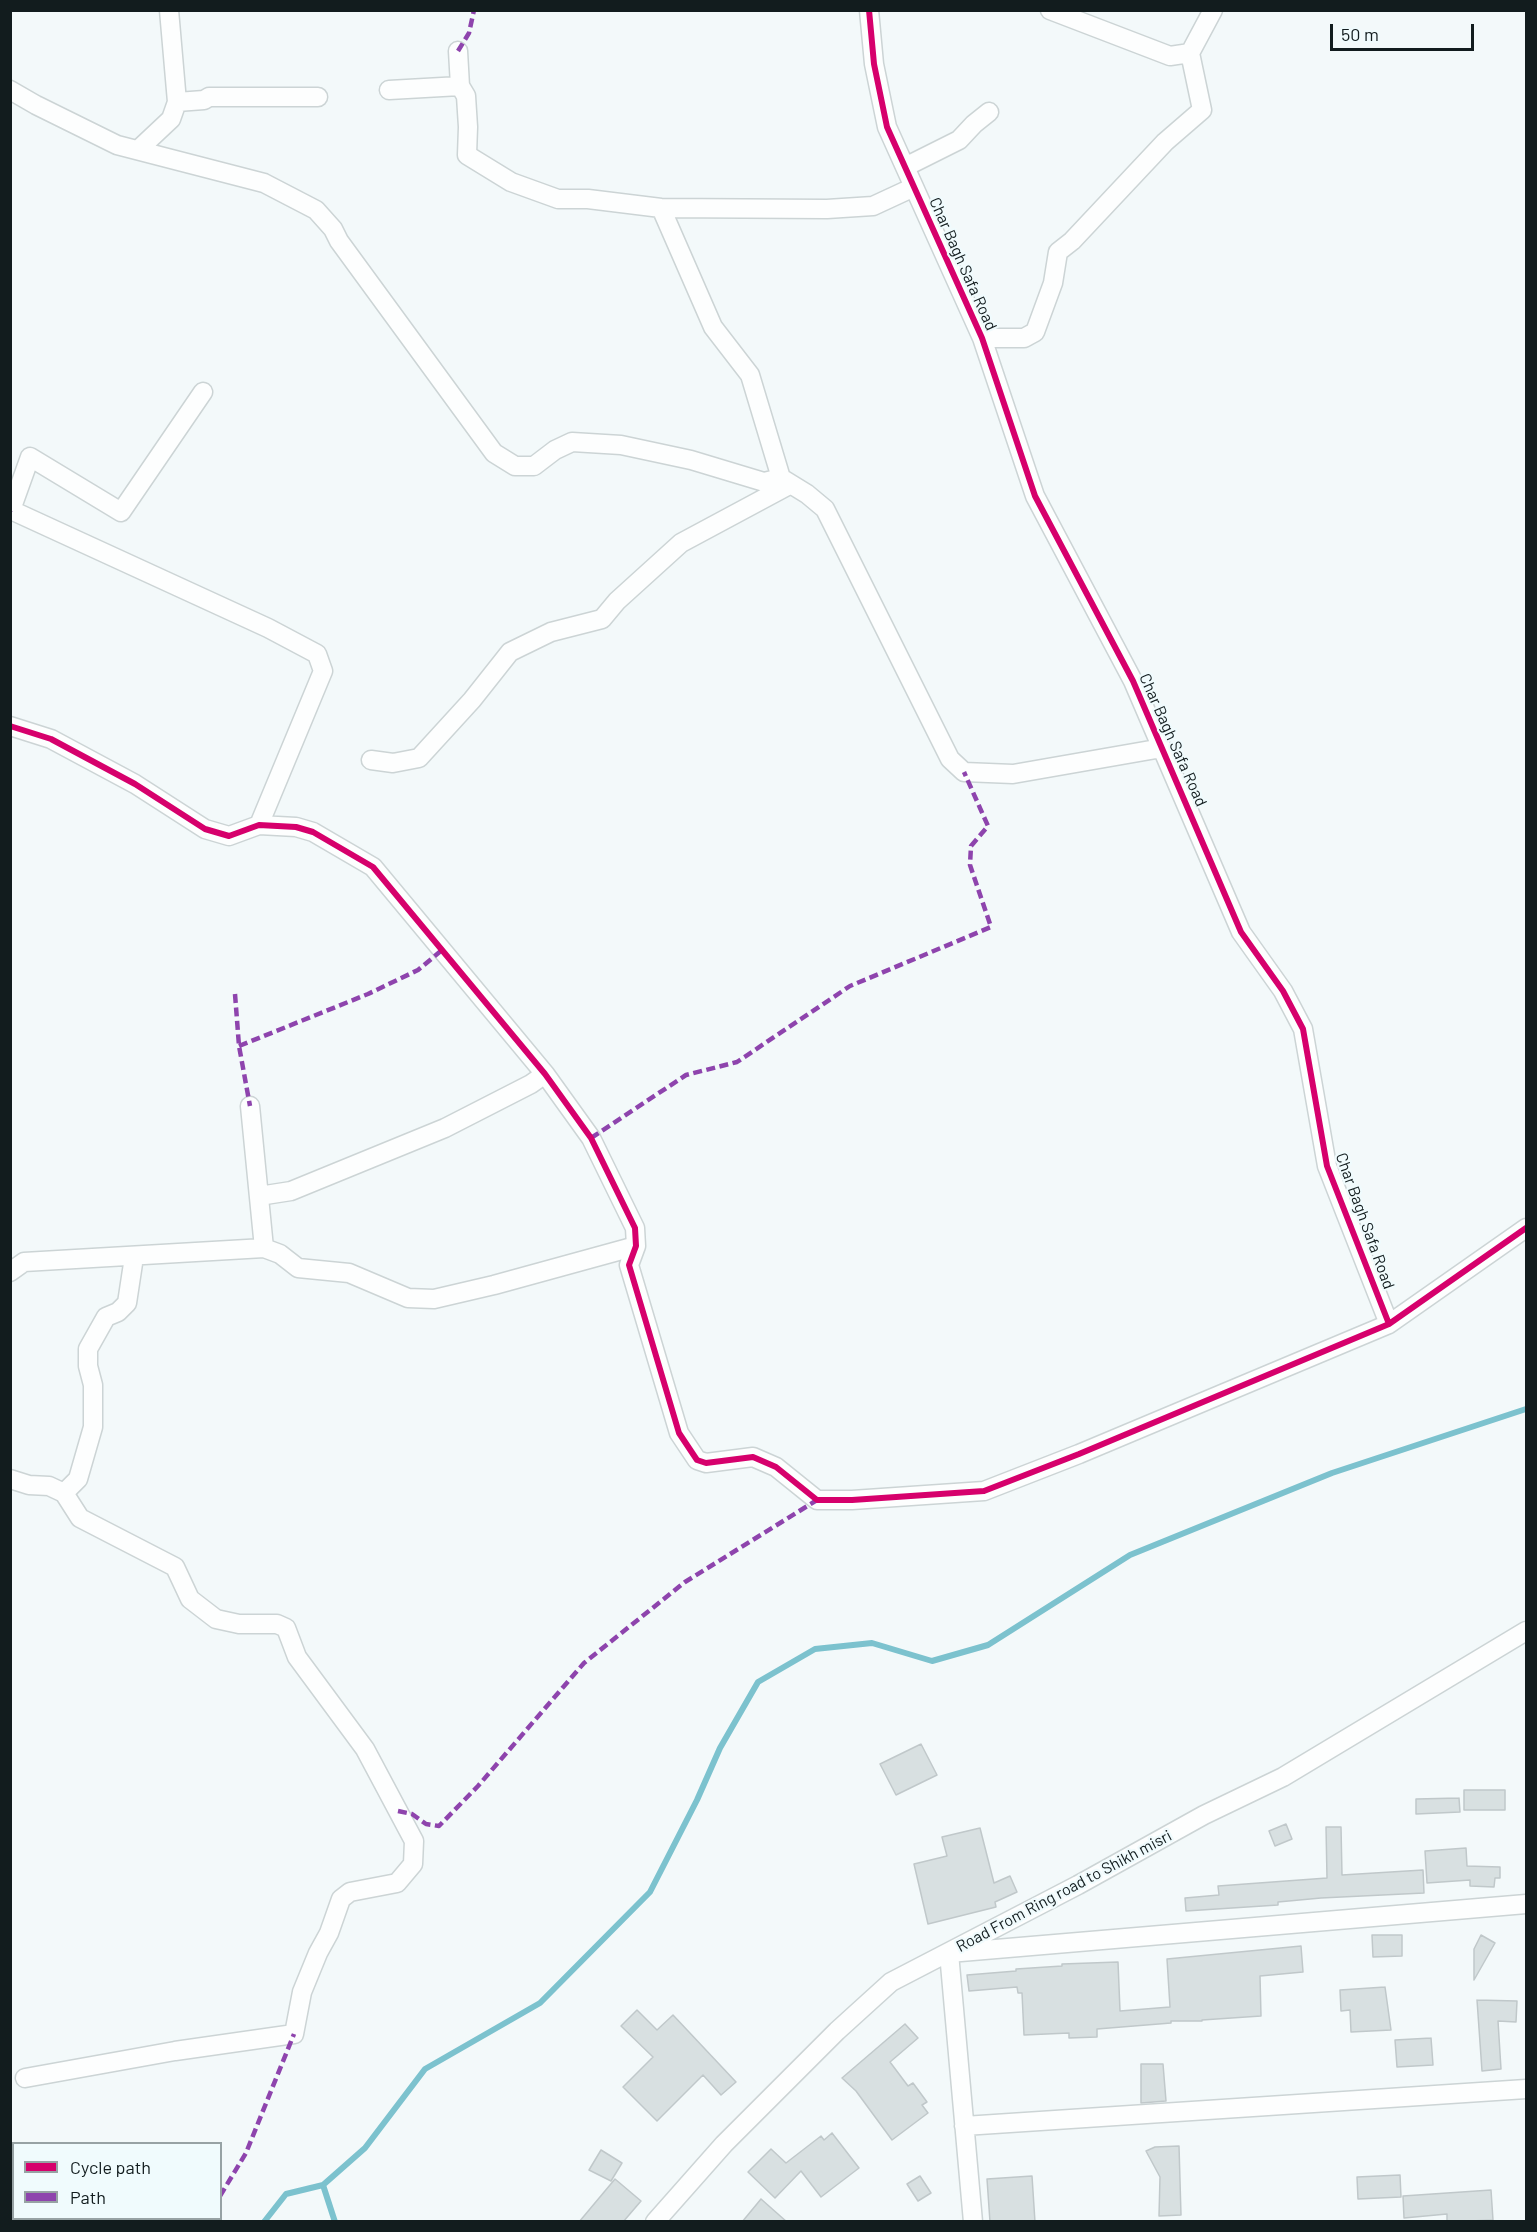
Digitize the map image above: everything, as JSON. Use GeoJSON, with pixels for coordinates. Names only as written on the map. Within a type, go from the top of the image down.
{"type":"FeatureCollection","features":[{"type":"Feature","properties":{"kind":"street"},"geometry":{"type":"LineString","coordinates":[[138,150],[171,119],[177,102],[169,10]]}},
{"type":"Feature","properties":{"kind":"street","name":"Char Bagh Safa Road"},"geometry":{"type":"LineString","coordinates":[[869,10],[874,64],[887,128],[982,338],[1035,496],[1133,681],[1241,932],[1283,991],[1303,1029],[1327,1166],[1389,1324]]}},
{"type":"Feature","properties":{"kind":"street"},"geometry":{"type":"LineString","coordinates":[[1050,10],[1170,56],[1190,53]]}},
{"type":"Feature","properties":{"kind":"street"},"geometry":{"type":"LineString","coordinates":[[982,338],[1024,338],[1035,332],[1053,284],[1058,252],[1072,241],[1165,142],[1202,110],[1190,53],[1213,10]]}},
{"type":"Feature","properties":{"kind":"street"},"geometry":{"type":"LineString","coordinates":[[458,51],[460,86],[466,96],[467,155],[511,182],[558,199],[588,199],[661,208],[827,209],[873,206],[914,187]]}},
{"type":"Feature","properties":{"kind":"street"},"geometry":{"type":"LineString","coordinates":[[389,90],[460,86]]}},
{"type":"Feature","properties":{"kind":"street"},"geometry":{"type":"LineString","coordinates":[[10,90],[117,145],[264,183],[316,210],[333,229],[339,241],[494,453],[515,466],[534,466],[555,450],[572,442],[644,450],[691,460],[764,482],[786,481]]}},
{"type":"Feature","properties":{"kind":"street"},"geometry":{"type":"LineString","coordinates":[[177,102],[204,100],[209,97],[318,97]]}},
{"type":"Feature","properties":{"kind":"street"},"geometry":{"type":"LineString","coordinates":[[905,167],[959,140],[989,112]]}},
{"type":"Feature","properties":{"kind":"street"},"geometry":{"type":"LineString","coordinates":[[661,208],[713,327],[750,375],[786,481],[825,509],[951,759],[964,772],[1013,774],[1162,748]]}},
{"type":"Feature","properties":{"kind":"street"},"geometry":{"type":"LineString","coordinates":[[203,392],[121,512],[30,458],[11,510],[268,628],[317,654],[323,671],[260,825]]}},
{"type":"Feature","properties":{"kind":"street"},"geometry":{"type":"LineString","coordinates":[[371,760],[393,763],[419,758],[472,700],[510,652],[551,632],[602,619],[617,601],[681,543],[786,481]]}},
{"type":"Feature","properties":{"kind":"street"},"geometry":{"type":"LineString","coordinates":[[10,726],[51,739],[135,784],[205,829],[229,836],[260,825],[296,827],[313,832],[373,867],[545,1074],[591,1138],[635,1228],[636,1246],[629,1265],[680,1433],[697,1460],[706,1463],[753,1457],[776,1467],[816,1500],[852,1500],[984,1491],[1079,1454],[1389,1324],[1527,1228]]}},
{"type":"Feature","properties":{"kind":"street"},"geometry":{"type":"LineString","coordinates":[[259,1196],[291,1191],[445,1128],[545,1074]]}},
{"type":"Feature","properties":{"kind":"street"},"geometry":{"type":"LineString","coordinates":[[250,1106],[264,1248]]}},
{"type":"Feature","properties":{"kind":"street"},"geometry":{"type":"LineString","coordinates":[[10,1272],[24,1262],[264,1248],[280,1254],[298,1268],[349,1273],[408,1298],[434,1299],[636,1246]]}},
{"type":"Feature","properties":{"kind":"street"},"geometry":{"type":"LineString","coordinates":[[64,1493],[78,1479],[93,1428],[93,1384],[88,1366],[88,1349],[106,1317],[118,1312],[128,1303],[134,1257]]}},
{"type":"Feature","properties":{"kind":"street"},"geometry":{"type":"LineString","coordinates":[[10,1479],[29,1485],[49,1486],[64,1493],[80,1518],[175,1567],[190,1599],[216,1619],[239,1624],[277,1624],[286,1628],[297,1657],[365,1749],[414,1841],[413,1864],[397,1883],[350,1892],[341,1899],[329,1933],[302,1992],[294,2034],[175,2051],[25,2078]]}},
{"type":"Feature","properties":{"kind":"street","name":"Road From Ring road to Shikh misri"},"geometry":{"type":"LineString","coordinates":[[655,2222],[724,2144],[837,2031],[891,1982],[1078,1885],[1204,1815],[1283,1777],[1527,1631]]}},
{"type":"Feature","properties":{"kind":"street"},"geometry":{"type":"LineString","coordinates":[[973,2222],[949,1953],[1527,1904]]}},
{"type":"Feature","properties":{"kind":"street"},"geometry":{"type":"LineString","coordinates":[[964,2126],[1527,2089]]}},
{"type":"Feature","properties":{"kind":"building"},"geometry":{"type":"Polygon","coordinates":[[[921,1744],[937,1775],[896,1795],[880,1764],[921,1744]]]}},
{"type":"Feature","properties":{"kind":"building"},"geometry":{"type":"Polygon","coordinates":[[[1464,1790],[1505,1790],[1505,1810],[1464,1810],[1464,1790]]]}},
{"type":"Feature","properties":{"kind":"building"},"geometry":{"type":"Polygon","coordinates":[[[1459,1798],[1460,1812],[1416,1814],[1416,1799],[1459,1798]]]}},
{"type":"Feature","properties":{"kind":"building"},"geometry":{"type":"Polygon","coordinates":[[[1286,1824],[1292,1839],[1275,1846],[1269,1831],[1286,1824]]]}},
{"type":"Feature","properties":{"kind":"building"},"geometry":{"type":"Polygon","coordinates":[[[1326,1827],[1341,1827],[1342,1875],[1423,1870],[1424,1893],[1321,1898],[1278,1902],[1278,1905],[1186,1911],[1185,1898],[1219,1895],[1218,1886],[1327,1878],[1326,1827]]]}},
{"type":"Feature","properties":{"kind":"building"},"geometry":{"type":"Polygon","coordinates":[[[980,1828],[994,1883],[1010,1876],[1017,1892],[995,1902],[996,1907],[928,1924],[914,1864],[947,1856],[942,1837],[980,1828]]]}},
{"type":"Feature","properties":{"kind":"building"},"geometry":{"type":"Polygon","coordinates":[[[1466,1848],[1467,1866],[1500,1867],[1500,1878],[1495,1878],[1494,1887],[1470,1886],[1470,1880],[1427,1883],[1425,1851],[1466,1848]]]}},
{"type":"Feature","properties":{"kind":"building"},"geometry":{"type":"Polygon","coordinates":[[[1372,1935],[1402,1935],[1402,1956],[1373,1957],[1372,1935]]]}},
{"type":"Feature","properties":{"kind":"building"},"geometry":{"type":"Polygon","coordinates":[[[1481,1935],[1495,1943],[1474,1980],[1474,1949],[1481,1935]]]}},
{"type":"Feature","properties":{"kind":"building"},"geometry":{"type":"Polygon","coordinates":[[[1301,1946],[1303,1972],[1260,1976],[1261,2016],[1171,2021],[1171,2023],[1097,2029],[1097,2037],[1069,2038],[1069,2033],[1024,2035],[1022,1993],[1018,1993],[1017,1987],[969,1991],[967,1975],[1062,1966],[1062,1964],[1118,1962],[1120,2011],[1170,2007],[1167,1959],[1301,1946]]]}},
{"type":"Feature","properties":{"kind":"building"},"geometry":{"type":"Polygon","coordinates":[[[1385,1987],[1391,2030],[1351,2032],[1350,2010],[1341,2011],[1340,1990],[1385,1987]]]}},
{"type":"Feature","properties":{"kind":"building"},"geometry":{"type":"Polygon","coordinates":[[[1477,2000],[1517,2001],[1516,2022],[1498,2021],[1501,2069],[1482,2071],[1477,2000]]]}},
{"type":"Feature","properties":{"kind":"building"},"geometry":{"type":"Polygon","coordinates":[[[637,2010],[657,2030],[673,2015],[736,2082],[721,2095],[703,2075],[657,2121],[623,2087],[653,2057],[621,2026],[637,2010]]]}},
{"type":"Feature","properties":{"kind":"building"},"geometry":{"type":"Polygon","coordinates":[[[905,2024],[918,2038],[890,2062],[908,2086],[913,2083],[927,2102],[922,2105],[928,2113],[892,2140],[856,2091],[842,2078],[905,2024]]]}},
{"type":"Feature","properties":{"kind":"building"},"geometry":{"type":"Polygon","coordinates":[[[1431,2038],[1433,2065],[1397,2067],[1395,2040],[1431,2038]]]}},
{"type":"Feature","properties":{"kind":"building"},"geometry":{"type":"Polygon","coordinates":[[[1141,2064],[1163,2064],[1166,2101],[1141,2103],[1141,2064]]]}},
{"type":"Feature","properties":{"kind":"building"},"geometry":{"type":"Polygon","coordinates":[[[832,2133],[859,2168],[821,2197],[801,2171],[775,2198],[748,2172],[771,2149],[786,2163],[821,2136],[824,2140],[832,2133]]]}},
{"type":"Feature","properties":{"kind":"building"},"geometry":{"type":"Polygon","coordinates":[[[1179,2146],[1181,2215],[1159,2216],[1160,2177],[1146,2151],[1155,2147],[1179,2146]]]}},
{"type":"Feature","properties":{"kind":"building"},"geometry":{"type":"Polygon","coordinates":[[[601,2150],[622,2163],[611,2181],[589,2170],[601,2150]]]}},
{"type":"Feature","properties":{"kind":"building"},"geometry":{"type":"Polygon","coordinates":[[[1400,2175],[1401,2197],[1358,2199],[1357,2177],[1400,2175]]]}},
{"type":"Feature","properties":{"kind":"building"},"geometry":{"type":"Polygon","coordinates":[[[920,2176],[931,2193],[918,2201],[907,2184],[920,2176]]]}},
{"type":"Feature","properties":{"kind":"building"},"geometry":{"type":"Polygon","coordinates":[[[1032,2176],[1035,2222],[990,2222],[987,2179],[1032,2176]]]}},
{"type":"Feature","properties":{"kind":"building"},"geometry":{"type":"Polygon","coordinates":[[[615,2179],[641,2201],[623,2222],[579,2222],[615,2179]]]}},
{"type":"Feature","properties":{"kind":"building"},"geometry":{"type":"Polygon","coordinates":[[[1491,2190],[1493,2220],[1447,2222],[1447,2214],[1404,2218],[1403,2196],[1491,2190]]]}},
{"type":"Feature","properties":{"kind":"building"},"geometry":{"type":"Polygon","coordinates":[[[761,2199],[787,2222],[742,2222],[761,2199]]]}},
{"type":"Feature","properties":{"kind":"waterway"},"geometry":{"type":"LineString","coordinates":[[264,2222],[286,2194],[323,2185],[365,2148],[425,2069],[540,2003],[650,1892],[697,1800],[720,1748],[758,1682],[815,1649],[872,1643],[932,1661],[988,1645],[1130,1555],[1332,1473],[1526,1409]]}},
{"type":"Feature","properties":{"kind":"waterway"},"geometry":{"type":"LineString","coordinates":[[323,2185],[335,2222]]}},
{"type":"Feature","properties":{"kind":"marked path"},"geometry":{"type":"LineString","coordinates":[[458,51],[469,33],[474,10]]}},
{"type":"Feature","properties":{"kind":"marked path"},"geometry":{"type":"LineString","coordinates":[[591,1138],[686,1075],[737,1062],[850,986],[991,927],[970,865],[971,846],[988,826],[964,772]]}},
{"type":"Feature","properties":{"kind":"marked path"},"geometry":{"type":"LineString","coordinates":[[239,1046],[368,994],[418,970],[442,950]]}},
{"type":"Feature","properties":{"kind":"marked path"},"geometry":{"type":"LineString","coordinates":[[235,994],[239,1046],[250,1106]]}},
{"type":"Feature","properties":{"kind":"marked path"},"geometry":{"type":"LineString","coordinates":[[398,1811],[412,1814],[426,1824],[439,1826],[478,1786],[584,1663],[685,1582],[817,1500]]}},
{"type":"Feature","properties":{"kind":"marked path"},"geometry":{"type":"LineString","coordinates":[[222,2193],[246,2153],[294,2034]]}},
{"type":"Feature","properties":{"kind":"cycle path"},"geometry":{"type":"LineString","coordinates":[[869,10],[874,64],[887,127],[982,338],[1035,496],[1133,681],[1241,932],[1283,991],[1303,1029],[1327,1166],[1389,1324],[1526,1228]]}},
{"type":"Feature","properties":{"kind":"cycle path"},"geometry":{"type":"LineString","coordinates":[[10,726],[51,739],[135,784],[205,829],[229,836],[259,825],[296,827],[313,832],[373,867],[545,1074],[591,1138],[635,1228],[636,1246],[629,1265],[679,1433],[697,1460],[706,1463],[753,1457],[776,1467],[817,1500],[852,1500],[984,1491],[1079,1454],[1389,1324]]}}]}
